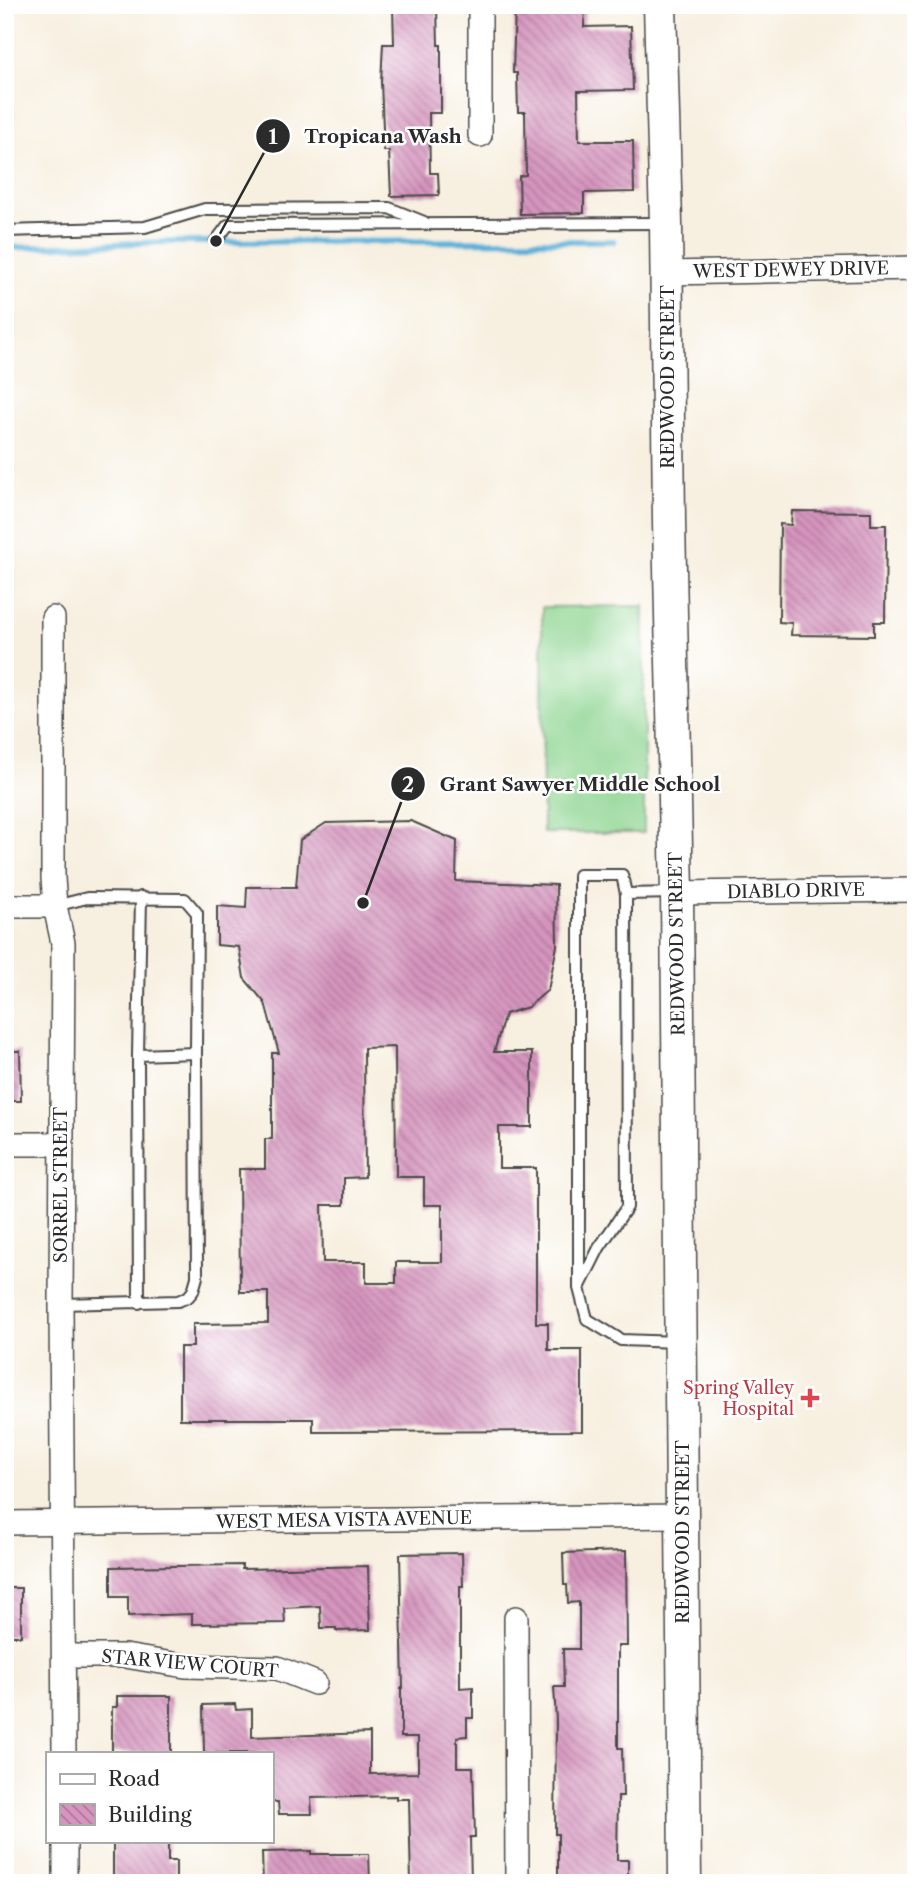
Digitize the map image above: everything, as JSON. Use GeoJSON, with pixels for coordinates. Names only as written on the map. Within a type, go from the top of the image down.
{"type":"FeatureCollection","features":[{"type":"Feature","properties":{"kind":"street"},"geometry":{"type":"LineString","coordinates":[[480,5],[480,135]]}},
{"type":"Feature","properties":{"kind":"street","name":"REDWOOD STREET"},"geometry":{"type":"LineString","coordinates":[[660,5],[677,893],[685,1883]]}},
{"type":"Feature","properties":{"kind":"street","name":"WEST DEWEY DRIVE"},"geometry":{"type":"LineString","coordinates":[[667,273],[916,268]]}},
{"type":"Feature","properties":{"kind":"street","name":"SORREL STREET"},"geometry":{"type":"LineString","coordinates":[[53,618],[55,906],[63,943],[61,1304],[64,1752]]}},
{"type":"Feature","properties":{"kind":"street","name":"DIABLO DRIVE"},"geometry":{"type":"LineString","coordinates":[[677,893],[916,890]]}},
{"type":"Feature","properties":{"kind":"street"},"geometry":{"type":"LineString","coordinates":[[5,906],[55,906]]}},
{"type":"Feature","properties":{"kind":"street"},"geometry":{"type":"LineString","coordinates":[[5,1144],[61,1144]]}},
{"type":"Feature","properties":{"kind":"street","name":"WEST MESA VISTA AVENUE"},"geometry":{"type":"LineString","coordinates":[[5,1523],[683,1516]]}},
{"type":"Feature","properties":{"kind":"street"},"geometry":{"type":"LineString","coordinates":[[516,1618],[516,1883]]}},
{"type":"Feature","properties":{"kind":"street","name":"STAR VIEW COURT"},"geometry":{"type":"LineString","coordinates":[[64,1656],[125,1656],[185,1666],[277,1668],[315,1683]]}},
{"type":"Feature","properties":{"kind":"street"},"geometry":{"type":"LineString","coordinates":[[65,1842],[65,1883]]}},
{"type":"Feature","properties":{"kind":"lane"},"geometry":{"type":"LineString","coordinates":[[5,231],[145,227],[205,209],[390,208],[430,225]]}},
{"type":"Feature","properties":{"kind":"lane"},"geometry":{"type":"LineString","coordinates":[[216,241],[229,225],[666,223]]}},
{"type":"Feature","properties":{"kind":"lane"},"geometry":{"type":"LineString","coordinates":[[579,1288],[599,1248],[627,1207],[626,894],[622,876],[579,876],[579,1288],[587,1319],[621,1340],[681,1342]]}},
{"type":"Feature","properties":{"kind":"lane"},"geometry":{"type":"LineString","coordinates":[[626,894],[677,893]]}},
{"type":"Feature","properties":{"kind":"lane"},"geometry":{"type":"LineString","coordinates":[[139,1303],[138,1055],[141,897]]}},
{"type":"Feature","properties":{"kind":"lane"},"geometry":{"type":"LineString","coordinates":[[55,906],[87,898],[185,899],[197,913],[196,1284],[183,1300],[61,1304]]}},
{"type":"Feature","properties":{"kind":"lane"},"geometry":{"type":"LineString","coordinates":[[138,1055],[196,1053]]}},
{"type":"Feature","properties":{"kind":"green space"},"geometry":{"type":"Polygon","coordinates":[[[644,606],[644,833],[543,833],[542,607],[644,606]]]}},
{"type":"Feature","properties":{"kind":"building"},"geometry":{"type":"Polygon","coordinates":[[[515,5],[585,5],[584,27],[631,26],[633,90],[578,91],[579,141],[633,141],[634,192],[584,193],[584,213],[520,214],[519,176],[526,175],[525,112],[518,112],[517,73],[513,73],[515,5]]]}},
{"type":"Feature","properties":{"kind":"building"},"geometry":{"type":"Polygon","coordinates":[[[393,7],[437,7],[438,45],[441,45],[441,113],[429,113],[430,173],[438,173],[439,195],[391,196],[389,151],[384,151],[381,82],[383,44],[394,44],[393,7]]]}},
{"type":"Feature","properties":{"kind":"building"},"geometry":{"type":"Polygon","coordinates":[[[792,511],[871,512],[871,525],[886,525],[885,622],[874,622],[874,636],[791,635],[792,623],[779,622],[780,524],[791,525],[792,511]]]}},
{"type":"Feature","properties":{"kind":"building"},"geometry":{"type":"Polygon","coordinates":[[[411,821],[457,841],[456,881],[556,885],[557,946],[548,990],[528,1007],[505,1014],[494,1052],[532,1052],[532,1127],[499,1127],[499,1168],[536,1168],[536,1323],[548,1323],[548,1350],[582,1350],[582,1431],[313,1432],[313,1419],[180,1419],[180,1347],[193,1347],[193,1324],[268,1323],[268,1292],[240,1292],[239,1169],[265,1169],[265,1139],[272,1139],[272,1053],[279,1053],[265,1003],[244,978],[239,947],[217,945],[217,906],[246,908],[247,887],[296,887],[300,840],[326,823],[411,821]],[[395,1047],[364,1048],[365,1177],[344,1178],[344,1205],[322,1205],[323,1262],[366,1262],[366,1283],[396,1283],[396,1262],[442,1262],[442,1205],[424,1205],[424,1177],[396,1177],[395,1047]]]}},
{"type":"Feature","properties":{"kind":"building"},"geometry":{"type":"Polygon","coordinates":[[[5,1051],[20,1051],[21,1101],[5,1101],[5,1051]]]}},
{"type":"Feature","properties":{"kind":"building"},"geometry":{"type":"Polygon","coordinates":[[[626,1551],[627,1646],[618,1646],[618,1748],[622,1748],[623,1796],[618,1796],[617,1860],[628,1860],[628,1883],[558,1883],[554,1687],[564,1687],[563,1649],[579,1649],[579,1602],[568,1603],[567,1585],[564,1585],[563,1553],[626,1551]]]}},
{"type":"Feature","properties":{"kind":"building"},"geometry":{"type":"Polygon","coordinates":[[[462,1553],[460,1688],[473,1687],[473,1718],[467,1718],[467,1736],[457,1737],[457,1767],[473,1767],[475,1837],[470,1837],[471,1883],[411,1883],[409,1799],[396,1799],[396,1796],[311,1798],[312,1814],[279,1814],[278,1802],[273,1802],[273,1752],[204,1752],[203,1705],[235,1704],[236,1710],[252,1709],[252,1737],[370,1733],[370,1774],[418,1773],[418,1737],[401,1737],[403,1688],[400,1554],[462,1553]]]}},
{"type":"Feature","properties":{"kind":"building"},"geometry":{"type":"Polygon","coordinates":[[[242,1565],[242,1569],[368,1566],[370,1630],[336,1631],[336,1628],[321,1628],[320,1606],[284,1608],[285,1623],[192,1624],[192,1614],[128,1616],[128,1597],[111,1597],[111,1567],[242,1565]]]}},
{"type":"Feature","properties":{"kind":"building"},"geometry":{"type":"Polygon","coordinates":[[[5,1588],[21,1588],[21,1636],[5,1636],[5,1588]]]}},
{"type":"Feature","properties":{"kind":"building"},"geometry":{"type":"Polygon","coordinates":[[[117,1696],[171,1696],[171,1752],[112,1752],[112,1707],[117,1707],[117,1696]]]}},
{"type":"Feature","properties":{"kind":"building"},"geometry":{"type":"Polygon","coordinates":[[[113,1842],[168,1842],[168,1861],[176,1861],[176,1883],[113,1883],[113,1842]]]}},
{"type":"Feature","properties":{"kind":"building"},"geometry":{"type":"Polygon","coordinates":[[[311,1851],[311,1854],[369,1854],[370,1883],[263,1883],[262,1852],[311,1851]]]}},
{"type":"Feature","properties":{"kind":"waterway"},"geometry":{"type":"LineString","coordinates":[[5,248],[168,242],[614,241]]}},
{"type":"Feature","properties":{"kind":"place","name":"Tropicana Wash"},"geometry":{"type":"Point","coordinates":[216,241]}},
{"type":"Feature","properties":{"kind":"place","name":"Grant Sawyer Middle School"},"geometry":{"type":"Point","coordinates":[363,903]}},
{"type":"Feature","properties":{"kind":"place","name":"Spring Valley Hospital"},"geometry":{"type":"Point","coordinates":[810,1398]}}]}
